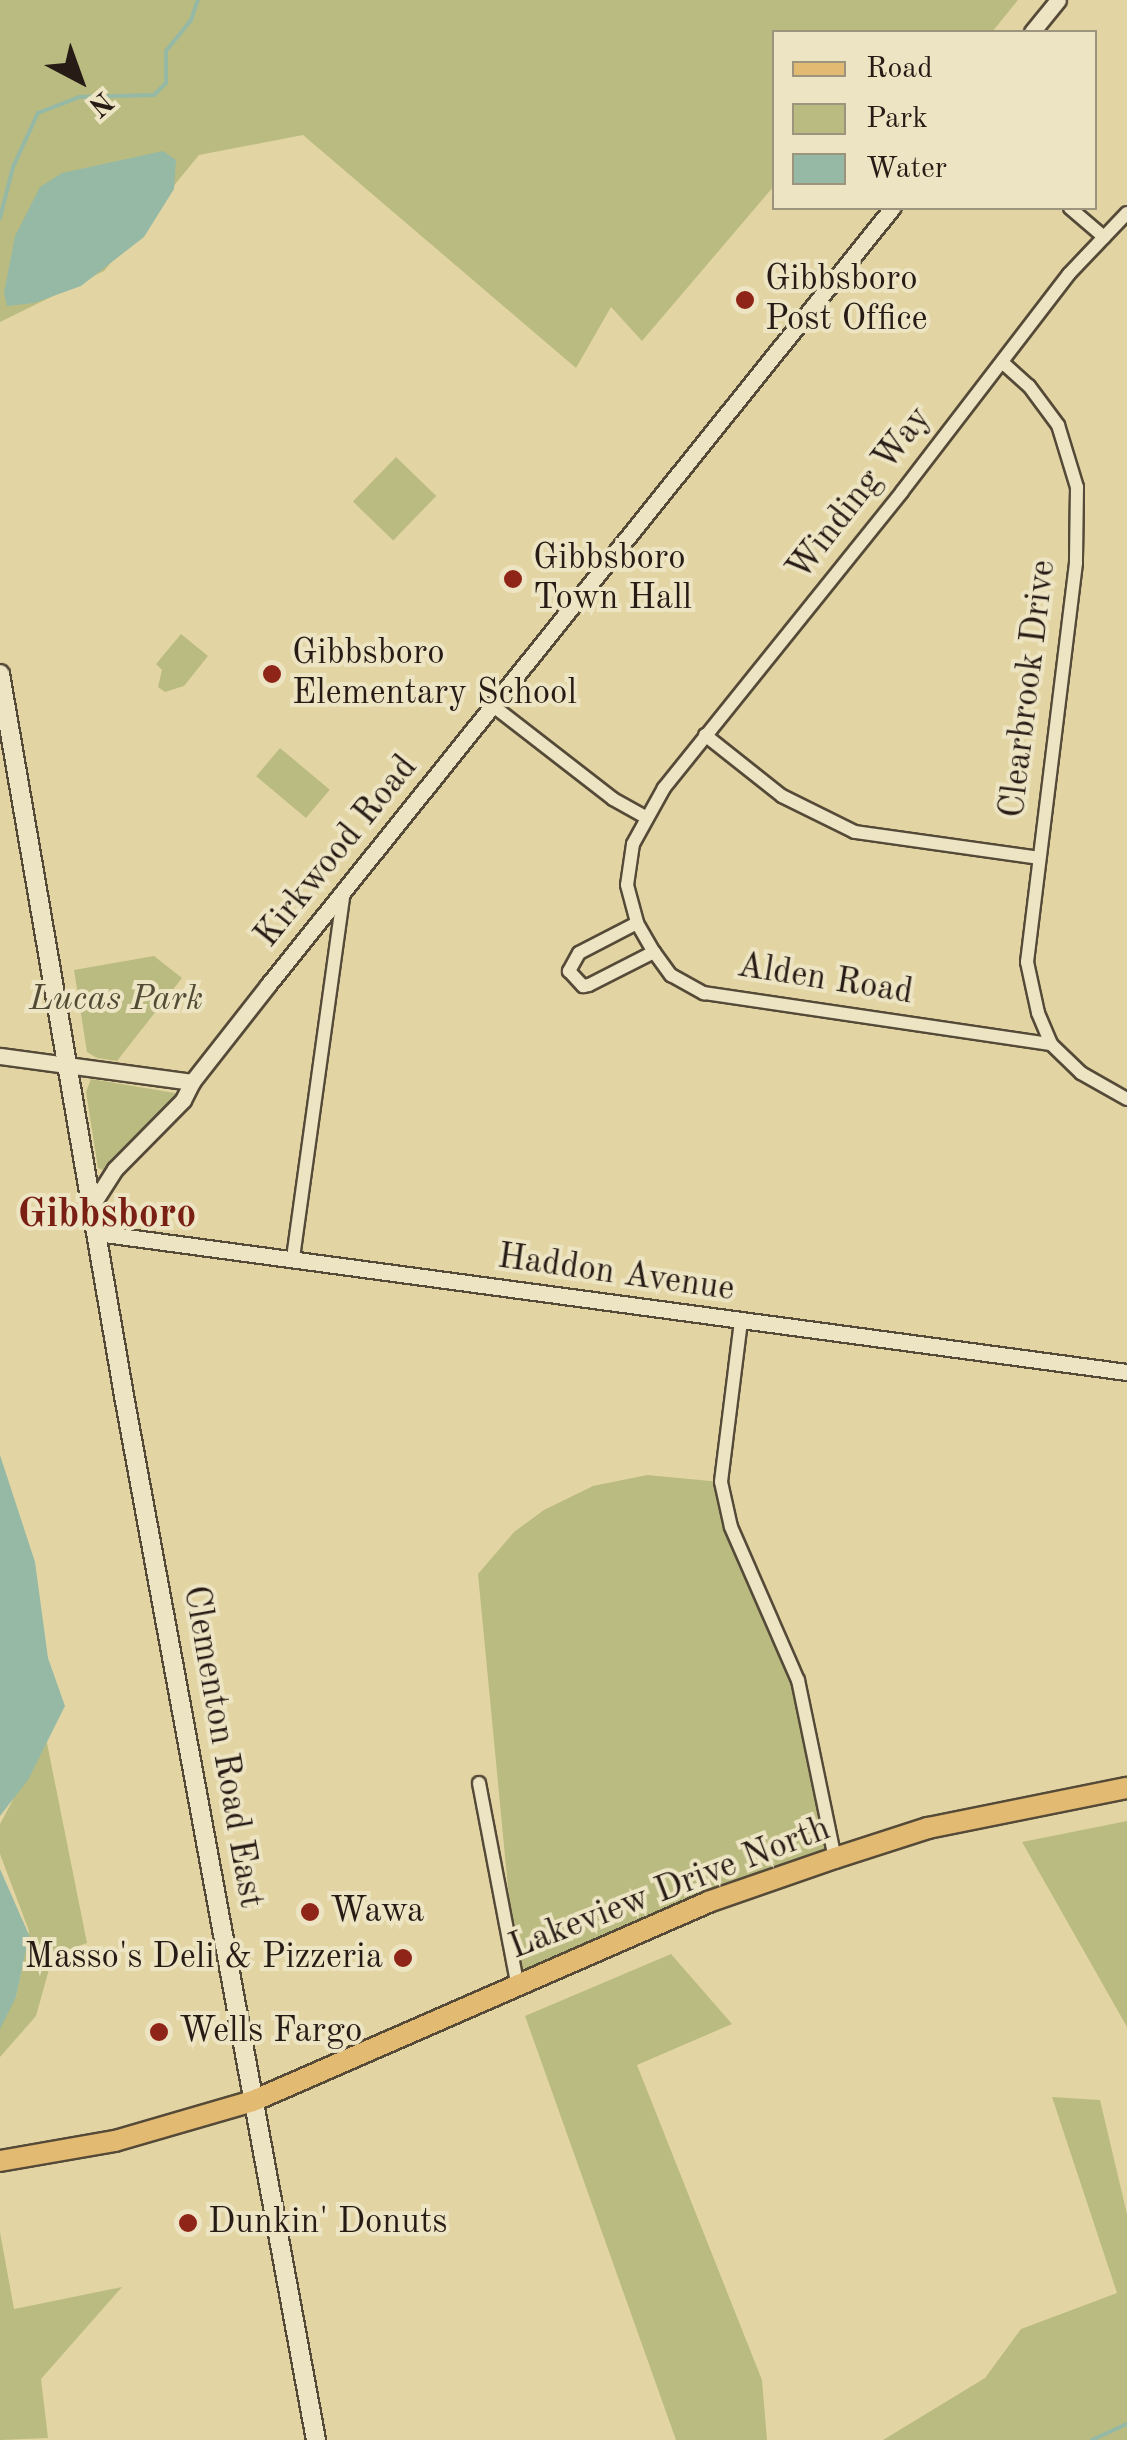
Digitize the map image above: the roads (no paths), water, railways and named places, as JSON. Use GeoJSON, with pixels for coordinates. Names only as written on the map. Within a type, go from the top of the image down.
{"type":"FeatureCollection","features":[{"type":"Feature","properties":{"kind":"main road","name":"Clementon Road East"},"geometry":{"type":"LineString","coordinates":[[0,674],[316,2440]]}},
{"type":"Feature","properties":{"kind":"main road","name":"Lakeview Drive North"},"geometry":{"type":"LineString","coordinates":[[0,2161],[115,2140],[254,2102],[517,1982],[708,1902],[836,1858],[928,1828],[1127,1788]]}},
{"type":"Feature","properties":{"kind":"street"},"geometry":{"type":"LineString","coordinates":[[1034,30],[1058,0]]}},
{"type":"Feature","properties":{"kind":"street","name":"Kirkwood Road"},"geometry":{"type":"LineString","coordinates":[[92,1205],[116,1169],[183,1100],[192,1082],[890,210]]}},
{"type":"Feature","properties":{"kind":"street"},"geometry":{"type":"LineString","coordinates":[[1072,210],[1104,237]]}},
{"type":"Feature","properties":{"kind":"street","name":"Winding Way"},"geometry":{"type":"LineString","coordinates":[[646,817],[705,736],[1069,274],[1127,213]]}},
{"type":"Feature","properties":{"kind":"street","name":"Clearbrook Drive"},"geometry":{"type":"LineString","coordinates":[[1002,362],[1029,386],[1058,426],[1077,487],[1076,563],[1027,962],[1038,1013],[1051,1044]]}},
{"type":"Feature","properties":{"kind":"street"},"geometry":{"type":"LineString","coordinates":[[492,705],[613,799],[646,817]]}},
{"type":"Feature","properties":{"kind":"street"},"geometry":{"type":"LineString","coordinates":[[705,736],[782,796],[856,832],[1040,858]]}},
{"type":"Feature","properties":{"kind":"street","name":"Alden Road"},"geometry":{"type":"LineString","coordinates":[[646,817],[629,863],[627,885],[636,922],[670,975],[704,993],[1051,1044]]}},
{"type":"Feature","properties":{"kind":"street"},"geometry":{"type":"LineString","coordinates":[[294,1258],[344,892]]}},
{"type":"Feature","properties":{"kind":"street"},"geometry":{"type":"LineString","coordinates":[[636,922],[580,953],[569,971],[583,986],[590,985],[654,952]]}},
{"type":"Feature","properties":{"kind":"street"},"geometry":{"type":"LineString","coordinates":[[1051,1044],[1081,1073],[1127,1099]]}},
{"type":"Feature","properties":{"kind":"street"},"geometry":{"type":"LineString","coordinates":[[0,1056],[192,1082]]}},
{"type":"Feature","properties":{"kind":"street","name":"Haddon Avenue"},"geometry":{"type":"LineString","coordinates":[[97,1233],[1127,1372]]}},
{"type":"Feature","properties":{"kind":"street"},"geometry":{"type":"LineString","coordinates":[[741,1321],[720,1482],[731,1527],[798,1680],[836,1858]]}},
{"type":"Feature","properties":{"kind":"street"},"geometry":{"type":"LineString","coordinates":[[479,1783],[517,1982]]}},
{"type":"Feature","properties":{"kind":"water"},"geometry":{"type":"Polygon","coordinates":[[[163,151],[176,160],[174,189],[144,237],[81,286],[34,303],[7,306],[4,293],[15,236],[40,187],[62,173],[163,151]]]}},
{"type":"Feature","properties":{"kind":"water"},"geometry":{"type":"Polygon","coordinates":[[[0,1455],[35,1562],[48,1658],[65,1706],[28,1780],[0,1816],[0,1455]]]}},
{"type":"Feature","properties":{"kind":"water"},"geometry":{"type":"Polygon","coordinates":[[[0,1869],[29,1935],[16,1997],[0,2029],[0,1869]]]}},
{"type":"Feature","properties":{"kind":"waterway"},"geometry":{"type":"LineString","coordinates":[[0,218],[13,167],[38,113],[79,97],[154,95],[166,83],[166,51],[191,20],[198,0]]}},
{"type":"Feature","properties":{"kind":"waterway"},"geometry":{"type":"LineString","coordinates":[[1092,2440],[1127,2424]]}},
{"type":"Feature","properties":{"kind":"place","name":"Gibbsboro Post Office"},"geometry":{"type":"Point","coordinates":[745,300]}},
{"type":"Feature","properties":{"kind":"place","name":"Gibbsboro Town Hall"},"geometry":{"type":"Point","coordinates":[513,579]}},
{"type":"Feature","properties":{"kind":"place","name":"Gibbsboro Elementary School"},"geometry":{"type":"Point","coordinates":[272,674]}},
{"type":"Feature","properties":{"kind":"place","name":"Wawa"},"geometry":{"type":"Point","coordinates":[310,1912]}},
{"type":"Feature","properties":{"kind":"place","name":"Masso's Deli & Pizzeria"},"geometry":{"type":"Point","coordinates":[403,1958]}},
{"type":"Feature","properties":{"kind":"place","name":"Wells Fargo"},"geometry":{"type":"Point","coordinates":[159,2032]}},
{"type":"Feature","properties":{"kind":"place","name":"Dunkin' Donuts"},"geometry":{"type":"Point","coordinates":[188,2223]}},
{"type":"Feature","properties":{"kind":"district","name":"Gibbsboro"},"geometry":{"type":"Point","coordinates":[107,1216]}},
{"type":"Feature","properties":{"kind":"park label","name":"Lucas Park"},"geometry":{"type":"Point","coordinates":[116,1000]}}]}
